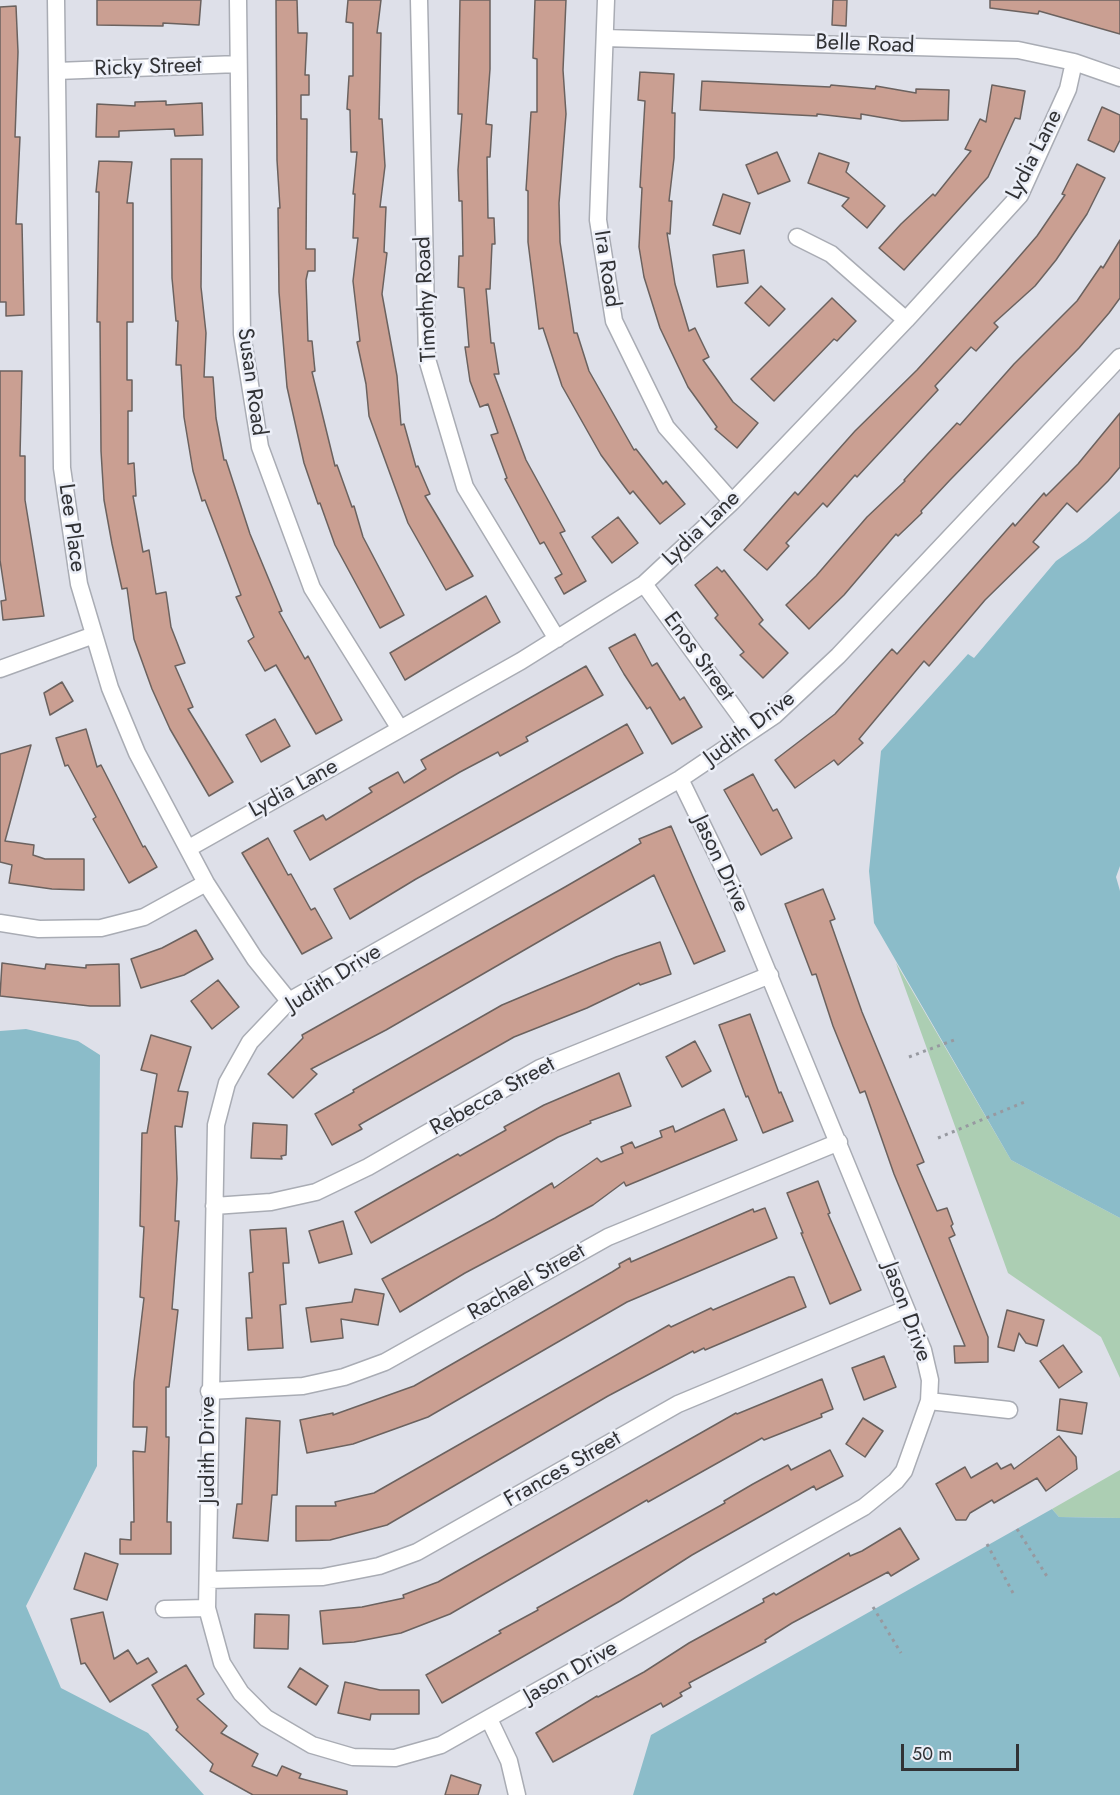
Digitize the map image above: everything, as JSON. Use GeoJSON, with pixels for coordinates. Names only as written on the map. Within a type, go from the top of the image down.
{"type":"FeatureCollection","features":[{"type":"Feature","properties":{"kind":"street","name":"Lee Place"},"geometry":{"type":"LineString","coordinates":[[56,0],[62,468],[79,584],[110,688],[136,753],[206,883],[255,959],[290,1001]]}},
{"type":"Feature","properties":{"kind":"street","name":"Susan Road"},"geometry":{"type":"LineString","coordinates":[[238,0],[242,334],[260,447],[312,588],[400,729]]}},
{"type":"Feature","properties":{"kind":"street","name":"Timothy Road"},"geometry":{"type":"LineString","coordinates":[[419,0],[427,359],[465,487],[557,639]]}},
{"type":"Feature","properties":{"kind":"street","name":"Ira Road"},"geometry":{"type":"LineString","coordinates":[[606,0],[598,220],[614,321],[666,427],[732,502]]}},
{"type":"Feature","properties":{"kind":"street","name":"Belle Road"},"geometry":{"type":"LineString","coordinates":[[605,38],[1018,50],[1074,62],[1120,78]]}},
{"type":"Feature","properties":{"kind":"street","name":"Lydia Lane"},"geometry":{"type":"LineString","coordinates":[[189,848],[557,639],[644,584],[732,502],[906,320],[1020,195],[1068,89],[1074,62]]}},
{"type":"Feature","properties":{"kind":"street","name":"Ricky Street"},"geometry":{"type":"LineString","coordinates":[[57,71],[238,64]]}},
{"type":"Feature","properties":{"kind":"street"},"geometry":{"type":"LineString","coordinates":[[797,237],[831,254],[906,320]]}},
{"type":"Feature","properties":{"kind":"street","name":"Judith Drive"},"geometry":{"type":"LineString","coordinates":[[489,1719],[441,1745],[395,1758],[353,1756],[312,1745],[266,1718],[241,1693],[222,1663],[207,1608],[209,1391],[216,1125],[227,1083],[250,1042],[290,1001],[680,779],[791,702],[838,656],[1120,357]]}},
{"type":"Feature","properties":{"kind":"street","name":"Enos Street"},"geometry":{"type":"LineString","coordinates":[[644,584],[751,731]]}},
{"type":"Feature","properties":{"kind":"street"},"geometry":{"type":"LineString","coordinates":[[0,669],[94,635]]}},
{"type":"Feature","properties":{"kind":"street","name":"Jason Drive"},"geometry":{"type":"LineString","coordinates":[[489,1719],[864,1507],[904,1471],[929,1401],[930,1380],[923,1350],[734,890],[680,779]]}},
{"type":"Feature","properties":{"kind":"street"},"geometry":{"type":"LineString","coordinates":[[0,923],[39,929],[101,928],[144,917],[206,883]]}},
{"type":"Feature","properties":{"kind":"street","name":"Rebecca Street"},"geometry":{"type":"LineString","coordinates":[[214,1206],[271,1202],[316,1192],[368,1167],[540,1068],[770,975]]}},
{"type":"Feature","properties":{"kind":"street","name":"Rachael Street"},"geometry":{"type":"LineString","coordinates":[[209,1391],[303,1386],[345,1377],[385,1362],[608,1237],[838,1142]]}},
{"type":"Feature","properties":{"kind":"street","name":"Frances Street"},"geometry":{"type":"LineString","coordinates":[[208,1580],[323,1577],[379,1566],[417,1552],[678,1404],[906,1309]]}},
{"type":"Feature","properties":{"kind":"street"},"geometry":{"type":"LineString","coordinates":[[929,1401],[1009,1410]]}},
{"type":"Feature","properties":{"kind":"street"},"geometry":{"type":"LineString","coordinates":[[164,1609],[207,1608]]}},
{"type":"Feature","properties":{"kind":"street"},"geometry":{"type":"LineString","coordinates":[[489,1719],[509,1761],[517,1795]]}},
{"type":"Feature","properties":{"kind":"path"},"geometry":{"type":"LineString","coordinates":[[909,1057],[954,1040]]}},
{"type":"Feature","properties":{"kind":"path"},"geometry":{"type":"LineString","coordinates":[[938,1138],[1027,1101]]}},
{"type":"Feature","properties":{"kind":"path"},"geometry":{"type":"LineString","coordinates":[[1017,1529],[1048,1578]]}},
{"type":"Feature","properties":{"kind":"path"},"geometry":{"type":"LineString","coordinates":[[987,1544],[1013,1593]]}},
{"type":"Feature","properties":{"kind":"path"},"geometry":{"type":"LineString","coordinates":[[873,1607],[901,1653]]}},
{"type":"Feature","properties":{"kind":"green space"},"geometry":{"type":"Polygon","coordinates":[[[896,963],[1011,1160],[1120,1218],[1120,1378],[1101,1337],[1008,1273],[896,963]]]}},
{"type":"Feature","properties":{"kind":"green space"},"geometry":{"type":"Polygon","coordinates":[[[1120,1470],[1120,1518],[1059,1517],[1052,1509],[1120,1470]]]}},
{"type":"Feature","properties":{"kind":"water"},"geometry":{"type":"Polygon","coordinates":[[[1120,511],[1120,866],[1116,877],[1120,891],[1120,1218],[1011,1160],[874,923],[869,871],[881,751],[968,654],[974,658],[1056,561],[1086,540],[1120,511]]]}},
{"type":"Feature","properties":{"kind":"water"},"geometry":{"type":"Polygon","coordinates":[[[26,1029],[78,1041],[100,1055],[97,1466],[26,1606],[61,1688],[148,1733],[204,1795],[0,1795],[0,1031],[26,1029]]]}},
{"type":"Feature","properties":{"kind":"water"},"geometry":{"type":"Polygon","coordinates":[[[1052,1509],[1059,1517],[1120,1518],[1120,1795],[633,1795],[651,1735],[1052,1509]]]}},
{"type":"Feature","properties":{"kind":"building"},"geometry":{"type":"Polygon","coordinates":[[[97,0],[201,0],[199,25],[163,23],[163,26],[97,25],[97,0]]]}},
{"type":"Feature","properties":{"kind":"building"},"geometry":{"type":"Polygon","coordinates":[[[276,0],[297,0],[298,33],[307,33],[305,75],[309,75],[309,95],[301,95],[301,119],[307,119],[306,249],[315,249],[315,271],[308,271],[306,280],[308,341],[312,341],[315,371],[312,372],[335,466],[337,465],[352,507],[354,506],[363,537],[404,615],[380,628],[335,545],[320,503],[318,504],[304,463],[287,387],[279,292],[278,208],[280,208],[277,160],[276,0]]]}},
{"type":"Feature","properties":{"kind":"building"},"geometry":{"type":"Polygon","coordinates":[[[348,0],[381,0],[377,33],[381,33],[379,119],[382,119],[385,166],[380,207],[386,207],[384,252],[387,253],[382,294],[397,376],[401,425],[404,424],[416,467],[418,466],[430,494],[425,496],[473,576],[446,590],[408,523],[369,416],[366,384],[357,342],[360,341],[353,281],[358,238],[353,238],[355,194],[353,194],[357,152],[351,152],[350,110],[347,109],[349,76],[353,76],[353,23],[346,22],[348,0]]]}},
{"type":"Feature","properties":{"kind":"building"},"geometry":{"type":"Polygon","coordinates":[[[460,0],[490,0],[490,69],[486,124],[492,125],[490,157],[487,157],[488,218],[494,218],[495,244],[492,244],[490,289],[486,289],[491,343],[494,343],[499,374],[494,374],[526,460],[565,531],[560,533],[586,581],[564,594],[555,578],[562,574],[544,542],[540,544],[505,479],[507,478],[491,435],[498,433],[488,404],[480,407],[470,381],[465,347],[469,347],[464,288],[458,287],[459,256],[463,256],[462,201],[459,201],[458,170],[462,114],[458,114],[460,0]]]}},
{"type":"Feature","properties":{"kind":"building"},"geometry":{"type":"Polygon","coordinates":[[[535,0],[566,0],[563,70],[566,114],[559,203],[560,242],[574,333],[577,333],[589,371],[634,450],[636,449],[663,484],[666,481],[685,504],[660,524],[633,491],[630,494],[601,455],[562,386],[543,328],[539,329],[528,242],[528,191],[526,190],[531,112],[537,112],[537,59],[533,58],[535,0]]]}},
{"type":"Feature","properties":{"kind":"building"},"geometry":{"type":"Polygon","coordinates":[[[833,0],[847,0],[846,26],[832,25],[833,0]]]}},
{"type":"Feature","properties":{"kind":"building"},"geometry":{"type":"Polygon","coordinates":[[[990,0],[1120,0],[1120,34],[1039,11],[1038,14],[990,8],[990,0]]]}},
{"type":"Feature","properties":{"kind":"building"},"geometry":{"type":"Polygon","coordinates":[[[16,6],[18,52],[15,137],[20,137],[16,224],[22,224],[24,315],[6,316],[6,302],[0,302],[0,7],[16,6]]]}},
{"type":"Feature","properties":{"kind":"building"},"geometry":{"type":"Polygon","coordinates":[[[640,72],[674,74],[672,113],[675,113],[674,158],[669,201],[672,201],[670,234],[667,233],[675,284],[689,331],[695,328],[709,357],[703,360],[733,402],[758,423],[737,448],[715,429],[717,427],[688,387],[660,328],[644,277],[639,247],[645,101],[638,100],[640,72]]]}},
{"type":"Feature","properties":{"kind":"building"},"geometry":{"type":"Polygon","coordinates":[[[702,81],[830,87],[831,85],[875,89],[876,86],[916,93],[916,89],[949,90],[948,120],[902,121],[861,114],[861,119],[817,114],[817,116],[700,110],[702,81]]]}},
{"type":"Feature","properties":{"kind":"building"},"geometry":{"type":"Polygon","coordinates":[[[992,85],[1025,91],[1020,119],[1015,118],[988,177],[904,270],[879,248],[933,194],[935,196],[971,151],[965,149],[980,119],[986,122],[992,85]]]}},
{"type":"Feature","properties":{"kind":"building"},"geometry":{"type":"Polygon","coordinates":[[[166,101],[166,105],[202,103],[203,135],[175,136],[174,129],[119,131],[119,137],[96,137],[97,104],[135,106],[135,102],[166,101]]]}},
{"type":"Feature","properties":{"kind":"building"},"geometry":{"type":"Polygon","coordinates":[[[1102,107],[1120,115],[1120,140],[1114,152],[1088,140],[1102,107]]]}},
{"type":"Feature","properties":{"kind":"building"},"geometry":{"type":"Polygon","coordinates":[[[777,152],[790,181],[758,194],[746,165],[777,152]]]}},
{"type":"Feature","properties":{"kind":"building"},"geometry":{"type":"Polygon","coordinates":[[[819,153],[849,163],[846,172],[885,206],[867,228],[842,206],[849,198],[808,183],[819,153]]]}},
{"type":"Feature","properties":{"kind":"building"},"geometry":{"type":"Polygon","coordinates":[[[171,159],[202,159],[201,287],[206,333],[204,377],[213,377],[216,418],[224,460],[226,460],[250,534],[282,611],[279,612],[305,659],[308,656],[342,720],[316,734],[276,665],[265,671],[248,641],[254,637],[236,597],[241,595],[205,500],[202,501],[193,471],[184,417],[181,365],[176,365],[178,321],[176,321],[172,278],[171,159]]]}},
{"type":"Feature","properties":{"kind":"building"},"geometry":{"type":"Polygon","coordinates":[[[99,161],[132,162],[127,203],[133,203],[133,322],[127,322],[127,380],[132,380],[132,411],[128,411],[128,464],[134,463],[136,496],[133,496],[143,552],[149,550],[156,594],[166,592],[171,627],[185,663],[175,666],[193,707],[188,709],[233,782],[209,796],[170,729],[152,689],[134,639],[127,588],[122,589],[104,500],[101,451],[100,322],[97,322],[99,192],[96,192],[99,161]]]}},
{"type":"Feature","properties":{"kind":"building"},"geometry":{"type":"Polygon","coordinates":[[[1077,164],[1105,178],[1087,214],[1056,260],[1035,286],[994,323],[998,327],[976,351],[971,347],[935,386],[938,390],[857,477],[855,475],[827,507],[823,503],[786,543],[789,546],[767,570],[744,550],[795,492],[798,495],[855,431],[917,370],[1037,236],[1065,195],[1062,194],[1077,164]]]}},
{"type":"Feature","properties":{"kind":"building"},"geometry":{"type":"Polygon","coordinates":[[[723,194],[750,203],[740,234],[713,225],[723,194]]]}},
{"type":"Feature","properties":{"kind":"building"},"geometry":{"type":"Polygon","coordinates":[[[1120,240],[1120,298],[1109,313],[1079,348],[950,480],[921,511],[922,513],[898,536],[896,534],[844,595],[809,629],[786,605],[816,576],[867,517],[905,481],[957,423],[960,425],[1014,364],[1077,301],[1101,266],[1103,268],[1120,240]]]}},
{"type":"Feature","properties":{"kind":"building"},"geometry":{"type":"Polygon","coordinates":[[[744,250],[748,283],[717,287],[713,255],[744,250]]]}},
{"type":"Feature","properties":{"kind":"building"},"geometry":{"type":"Polygon","coordinates":[[[761,286],[785,309],[769,326],[745,303],[761,286]]]}},
{"type":"Feature","properties":{"kind":"building"},"geometry":{"type":"Polygon","coordinates":[[[832,298],[856,321],[837,341],[834,339],[774,401],[751,379],[832,298]]]}},
{"type":"Feature","properties":{"kind":"building"},"geometry":{"type":"Polygon","coordinates":[[[0,371],[22,371],[20,456],[25,456],[25,500],[44,616],[3,620],[1,601],[6,600],[0,560],[0,371]]]}},
{"type":"Feature","properties":{"kind":"building"},"geometry":{"type":"Polygon","coordinates":[[[1120,413],[1120,467],[1108,481],[1077,512],[1067,503],[1033,542],[1039,547],[985,600],[929,666],[924,661],[859,739],[863,743],[838,765],[834,760],[795,788],[775,760],[835,714],[892,649],[897,654],[1013,523],[1015,526],[1044,493],[1046,496],[1078,464],[1120,413]]]}},
{"type":"Feature","properties":{"kind":"building"},"geometry":{"type":"Polygon","coordinates":[[[618,517],[638,543],[612,563],[592,537],[618,517]]]}},
{"type":"Feature","properties":{"kind":"building"},"geometry":{"type":"Polygon","coordinates":[[[717,567],[722,572],[724,570],[763,620],[759,624],[788,653],[763,678],[740,655],[744,652],[715,618],[718,615],[695,585],[717,567]]]}},
{"type":"Feature","properties":{"kind":"building"},"geometry":{"type":"Polygon","coordinates":[[[486,596],[500,622],[405,680],[390,653],[486,596]]]}},
{"type":"Feature","properties":{"kind":"building"},"geometry":{"type":"Polygon","coordinates":[[[635,634],[652,666],[657,663],[680,700],[684,697],[702,727],[672,744],[650,707],[647,709],[609,648],[635,634]]]}},
{"type":"Feature","properties":{"kind":"building"},"geometry":{"type":"Polygon","coordinates":[[[586,666],[603,695],[526,737],[528,741],[500,756],[498,752],[460,772],[310,860],[294,831],[323,815],[326,820],[372,792],[369,788],[398,772],[404,783],[426,769],[421,760],[586,666]]]}},
{"type":"Feature","properties":{"kind":"building"},"geometry":{"type":"Polygon","coordinates":[[[62,682],[73,701],[50,715],[44,693],[62,682]]]}},
{"type":"Feature","properties":{"kind":"building"},"geometry":{"type":"Polygon","coordinates":[[[275,719],[290,746],[261,762],[246,735],[275,719]]]}},
{"type":"Feature","properties":{"kind":"building"},"geometry":{"type":"Polygon","coordinates":[[[627,724],[643,753],[416,879],[350,919],[334,889],[627,724]]]}},
{"type":"Feature","properties":{"kind":"building"},"geometry":{"type":"Polygon","coordinates":[[[86,729],[97,767],[101,765],[143,847],[145,846],[157,867],[129,883],[93,819],[96,817],[68,765],[65,766],[56,738],[86,729]]]}},
{"type":"Feature","properties":{"kind":"building"},"geometry":{"type":"Polygon","coordinates":[[[31,745],[5,841],[34,845],[33,855],[45,859],[84,859],[84,890],[52,889],[9,883],[12,865],[0,862],[0,754],[31,745]]]}},
{"type":"Feature","properties":{"kind":"building"},"geometry":{"type":"Polygon","coordinates":[[[753,774],[773,811],[777,809],[792,838],[761,855],[724,790],[753,774]]]}},
{"type":"Feature","properties":{"kind":"building"},"geometry":{"type":"Polygon","coordinates":[[[671,826],[725,951],[694,964],[654,875],[386,1030],[311,1069],[317,1074],[293,1098],[268,1074],[303,1038],[302,1035],[641,843],[639,839],[671,826]]]}},
{"type":"Feature","properties":{"kind":"building"},"geometry":{"type":"Polygon","coordinates":[[[268,838],[288,875],[291,874],[311,910],[315,908],[332,938],[302,954],[242,853],[268,838]]]}},
{"type":"Feature","properties":{"kind":"building"},"geometry":{"type":"Polygon","coordinates":[[[823,889],[835,919],[830,921],[862,1012],[924,1162],[917,1165],[937,1211],[947,1208],[953,1224],[951,1226],[955,1235],[949,1238],[988,1337],[988,1362],[955,1363],[954,1346],[965,1346],[894,1174],[865,1091],[860,1093],[833,1026],[816,974],[812,975],[785,904],[823,889]]]}},
{"type":"Feature","properties":{"kind":"building"},"geometry":{"type":"Polygon","coordinates":[[[196,930],[213,959],[184,975],[141,988],[131,959],[162,948],[196,930]]]}},
{"type":"Feature","properties":{"kind":"building"},"geometry":{"type":"Polygon","coordinates":[[[660,942],[671,974],[640,985],[639,983],[587,1008],[514,1037],[359,1125],[362,1129],[332,1145],[315,1114],[354,1092],[353,1090],[502,1005],[616,957],[660,942]]]}},
{"type":"Feature","properties":{"kind":"building"},"geometry":{"type":"Polygon","coordinates":[[[2,963],[45,969],[46,964],[86,968],[86,965],[119,964],[120,1006],[90,1006],[0,996],[2,963]]]}},
{"type":"Feature","properties":{"kind":"building"},"geometry":{"type":"Polygon","coordinates":[[[218,980],[239,1007],[212,1029],[191,1001],[218,980]]]}},
{"type":"Feature","properties":{"kind":"building"},"geometry":{"type":"Polygon","coordinates":[[[750,1014],[779,1093],[781,1092],[793,1121],[763,1133],[748,1096],[746,1097],[719,1025],[750,1014]]]}},
{"type":"Feature","properties":{"kind":"building"},"geometry":{"type":"Polygon","coordinates":[[[151,1035],[191,1047],[178,1091],[188,1092],[182,1127],[175,1126],[177,1179],[175,1221],[179,1221],[172,1309],[178,1310],[169,1387],[166,1387],[166,1437],[169,1437],[167,1522],[171,1522],[171,1554],[120,1554],[120,1539],[131,1540],[131,1522],[134,1522],[133,1451],[145,1452],[147,1427],[133,1427],[134,1382],[144,1298],[140,1297],[144,1227],[140,1226],[142,1133],[147,1133],[157,1074],[141,1070],[151,1035]]]}},
{"type":"Feature","properties":{"kind":"building"},"geometry":{"type":"Polygon","coordinates":[[[695,1041],[711,1071],[682,1087],[666,1057],[695,1041]]]}},
{"type":"Feature","properties":{"kind":"building"},"geometry":{"type":"Polygon","coordinates":[[[619,1073],[631,1106],[590,1121],[591,1123],[558,1137],[371,1243],[355,1212],[458,1154],[460,1156],[506,1130],[504,1127],[544,1105],[619,1073]]]}},
{"type":"Feature","properties":{"kind":"building"},"geometry":{"type":"Polygon","coordinates":[[[724,1109],[737,1140],[626,1186],[624,1182],[593,1205],[465,1273],[400,1312],[382,1279],[495,1218],[552,1183],[554,1188],[597,1158],[601,1162],[623,1153],[621,1147],[632,1142],[635,1148],[662,1137],[660,1131],[673,1126],[675,1132],[724,1109]]]}},
{"type":"Feature","properties":{"kind":"building"},"geometry":{"type":"Polygon","coordinates":[[[253,1123],[287,1125],[286,1155],[281,1156],[282,1159],[251,1158],[253,1123]]]}},
{"type":"Feature","properties":{"kind":"building"},"geometry":{"type":"Polygon","coordinates":[[[818,1181],[830,1213],[828,1214],[861,1290],[830,1304],[787,1193],[818,1181]]]}},
{"type":"Feature","properties":{"kind":"building"},"geometry":{"type":"Polygon","coordinates":[[[765,1208],[777,1238],[627,1302],[428,1417],[353,1444],[307,1453],[300,1420],[333,1413],[333,1415],[414,1386],[612,1272],[620,1267],[619,1264],[630,1258],[631,1262],[753,1209],[754,1212],[765,1208]]]}},
{"type":"Feature","properties":{"kind":"building"},"geometry":{"type":"Polygon","coordinates":[[[343,1221],[352,1254],[319,1263],[309,1231],[343,1221]]]}},
{"type":"Feature","properties":{"kind":"building"},"geometry":{"type":"Polygon","coordinates":[[[286,1228],[289,1263],[283,1263],[286,1304],[280,1305],[283,1348],[248,1350],[246,1318],[252,1318],[249,1273],[253,1272],[250,1230],[286,1228]]]}},
{"type":"Feature","properties":{"kind":"building"},"geometry":{"type":"Polygon","coordinates":[[[789,1277],[794,1277],[806,1307],[705,1350],[704,1348],[694,1353],[693,1351],[608,1396],[387,1525],[330,1540],[296,1541],[296,1506],[336,1506],[335,1502],[374,1493],[669,1325],[671,1327],[711,1308],[713,1310],[789,1277]]]}},
{"type":"Feature","properties":{"kind":"building"},"geometry":{"type":"Polygon","coordinates":[[[355,1289],[384,1294],[378,1325],[341,1319],[343,1338],[311,1342],[306,1308],[352,1302],[355,1289]]]}},
{"type":"Feature","properties":{"kind":"building"},"geometry":{"type":"Polygon","coordinates":[[[1007,1310],[1044,1320],[1037,1346],[1026,1343],[1019,1333],[1014,1351],[998,1347],[1007,1310]]]}},
{"type":"Feature","properties":{"kind":"building"},"geometry":{"type":"Polygon","coordinates":[[[1063,1345],[1082,1372],[1059,1388],[1040,1361],[1063,1345]]]}},
{"type":"Feature","properties":{"kind":"building"},"geometry":{"type":"Polygon","coordinates":[[[884,1356],[896,1387],[864,1400],[852,1368],[884,1356]]]}},
{"type":"Feature","properties":{"kind":"building"},"geometry":{"type":"Polygon","coordinates":[[[822,1379],[833,1409],[821,1414],[822,1417],[764,1440],[762,1438],[648,1502],[647,1500],[450,1614],[401,1633],[354,1642],[323,1644],[320,1611],[362,1607],[404,1598],[403,1595],[438,1582],[736,1413],[822,1379]]]}},
{"type":"Feature","properties":{"kind":"building"},"geometry":{"type":"Polygon","coordinates":[[[1060,1399],[1087,1403],[1082,1434],[1057,1430],[1060,1399]]]}},
{"type":"Feature","properties":{"kind":"building"},"geometry":{"type":"Polygon","coordinates":[[[246,1418],[280,1421],[277,1495],[272,1495],[268,1541],[233,1538],[237,1504],[242,1504],[246,1418]]]}},
{"type":"Feature","properties":{"kind":"building"},"geometry":{"type":"Polygon","coordinates":[[[863,1418],[883,1431],[865,1457],[846,1444],[863,1418]]]}},
{"type":"Feature","properties":{"kind":"building"},"geometry":{"type":"Polygon","coordinates":[[[1059,1436],[1076,1457],[1077,1469],[1046,1491],[1037,1478],[994,1503],[992,1500],[970,1513],[966,1520],[956,1520],[936,1484],[965,1467],[971,1478],[997,1463],[1001,1469],[1011,1464],[1014,1469],[1059,1436]]]}},
{"type":"Feature","properties":{"kind":"building"},"geometry":{"type":"Polygon","coordinates":[[[830,1450],[843,1476],[816,1490],[814,1486],[692,1555],[620,1601],[442,1703],[426,1675],[501,1633],[499,1631],[538,1610],[537,1608],[725,1503],[724,1501],[753,1484],[788,1465],[791,1470],[830,1450]]]}},
{"type":"Feature","properties":{"kind":"building"},"geometry":{"type":"Polygon","coordinates":[[[900,1528],[919,1559],[891,1576],[888,1572],[792,1623],[765,1640],[766,1642],[689,1683],[691,1687],[680,1693],[682,1696],[663,1707],[661,1703],[553,1762],[536,1733],[597,1696],[644,1672],[689,1643],[764,1602],[763,1599],[774,1593],[776,1595],[849,1553],[850,1556],[862,1551],[900,1528]]]}},
{"type":"Feature","properties":{"kind":"building"},"geometry":{"type":"Polygon","coordinates":[[[85,1553],[118,1564],[107,1600],[74,1589],[85,1553]]]}},
{"type":"Feature","properties":{"kind":"building"},"geometry":{"type":"Polygon","coordinates":[[[103,1612],[114,1659],[128,1650],[137,1664],[148,1658],[157,1672],[110,1702],[85,1663],[81,1664],[71,1619],[103,1612]]]}},
{"type":"Feature","properties":{"kind":"building"},"geometry":{"type":"Polygon","coordinates":[[[255,1614],[289,1615],[288,1649],[254,1648],[255,1614]]]}},
{"type":"Feature","properties":{"kind":"building"},"geometry":{"type":"Polygon","coordinates":[[[186,1665],[204,1694],[197,1699],[227,1726],[221,1733],[258,1754],[252,1766],[277,1776],[282,1766],[301,1774],[299,1778],[347,1791],[347,1795],[253,1795],[210,1771],[213,1764],[176,1730],[178,1727],[152,1685],[186,1665]]]}},
{"type":"Feature","properties":{"kind":"building"},"geometry":{"type":"Polygon","coordinates":[[[300,1668],[328,1686],[316,1705],[288,1687],[300,1668]]]}},
{"type":"Feature","properties":{"kind":"building"},"geometry":{"type":"Polygon","coordinates":[[[345,1682],[380,1690],[419,1690],[419,1714],[371,1714],[370,1720],[338,1713],[345,1682]]]}},
{"type":"Feature","properties":{"kind":"building"},"geometry":{"type":"Polygon","coordinates":[[[451,1775],[481,1785],[478,1795],[445,1795],[451,1775]]]}}]}
